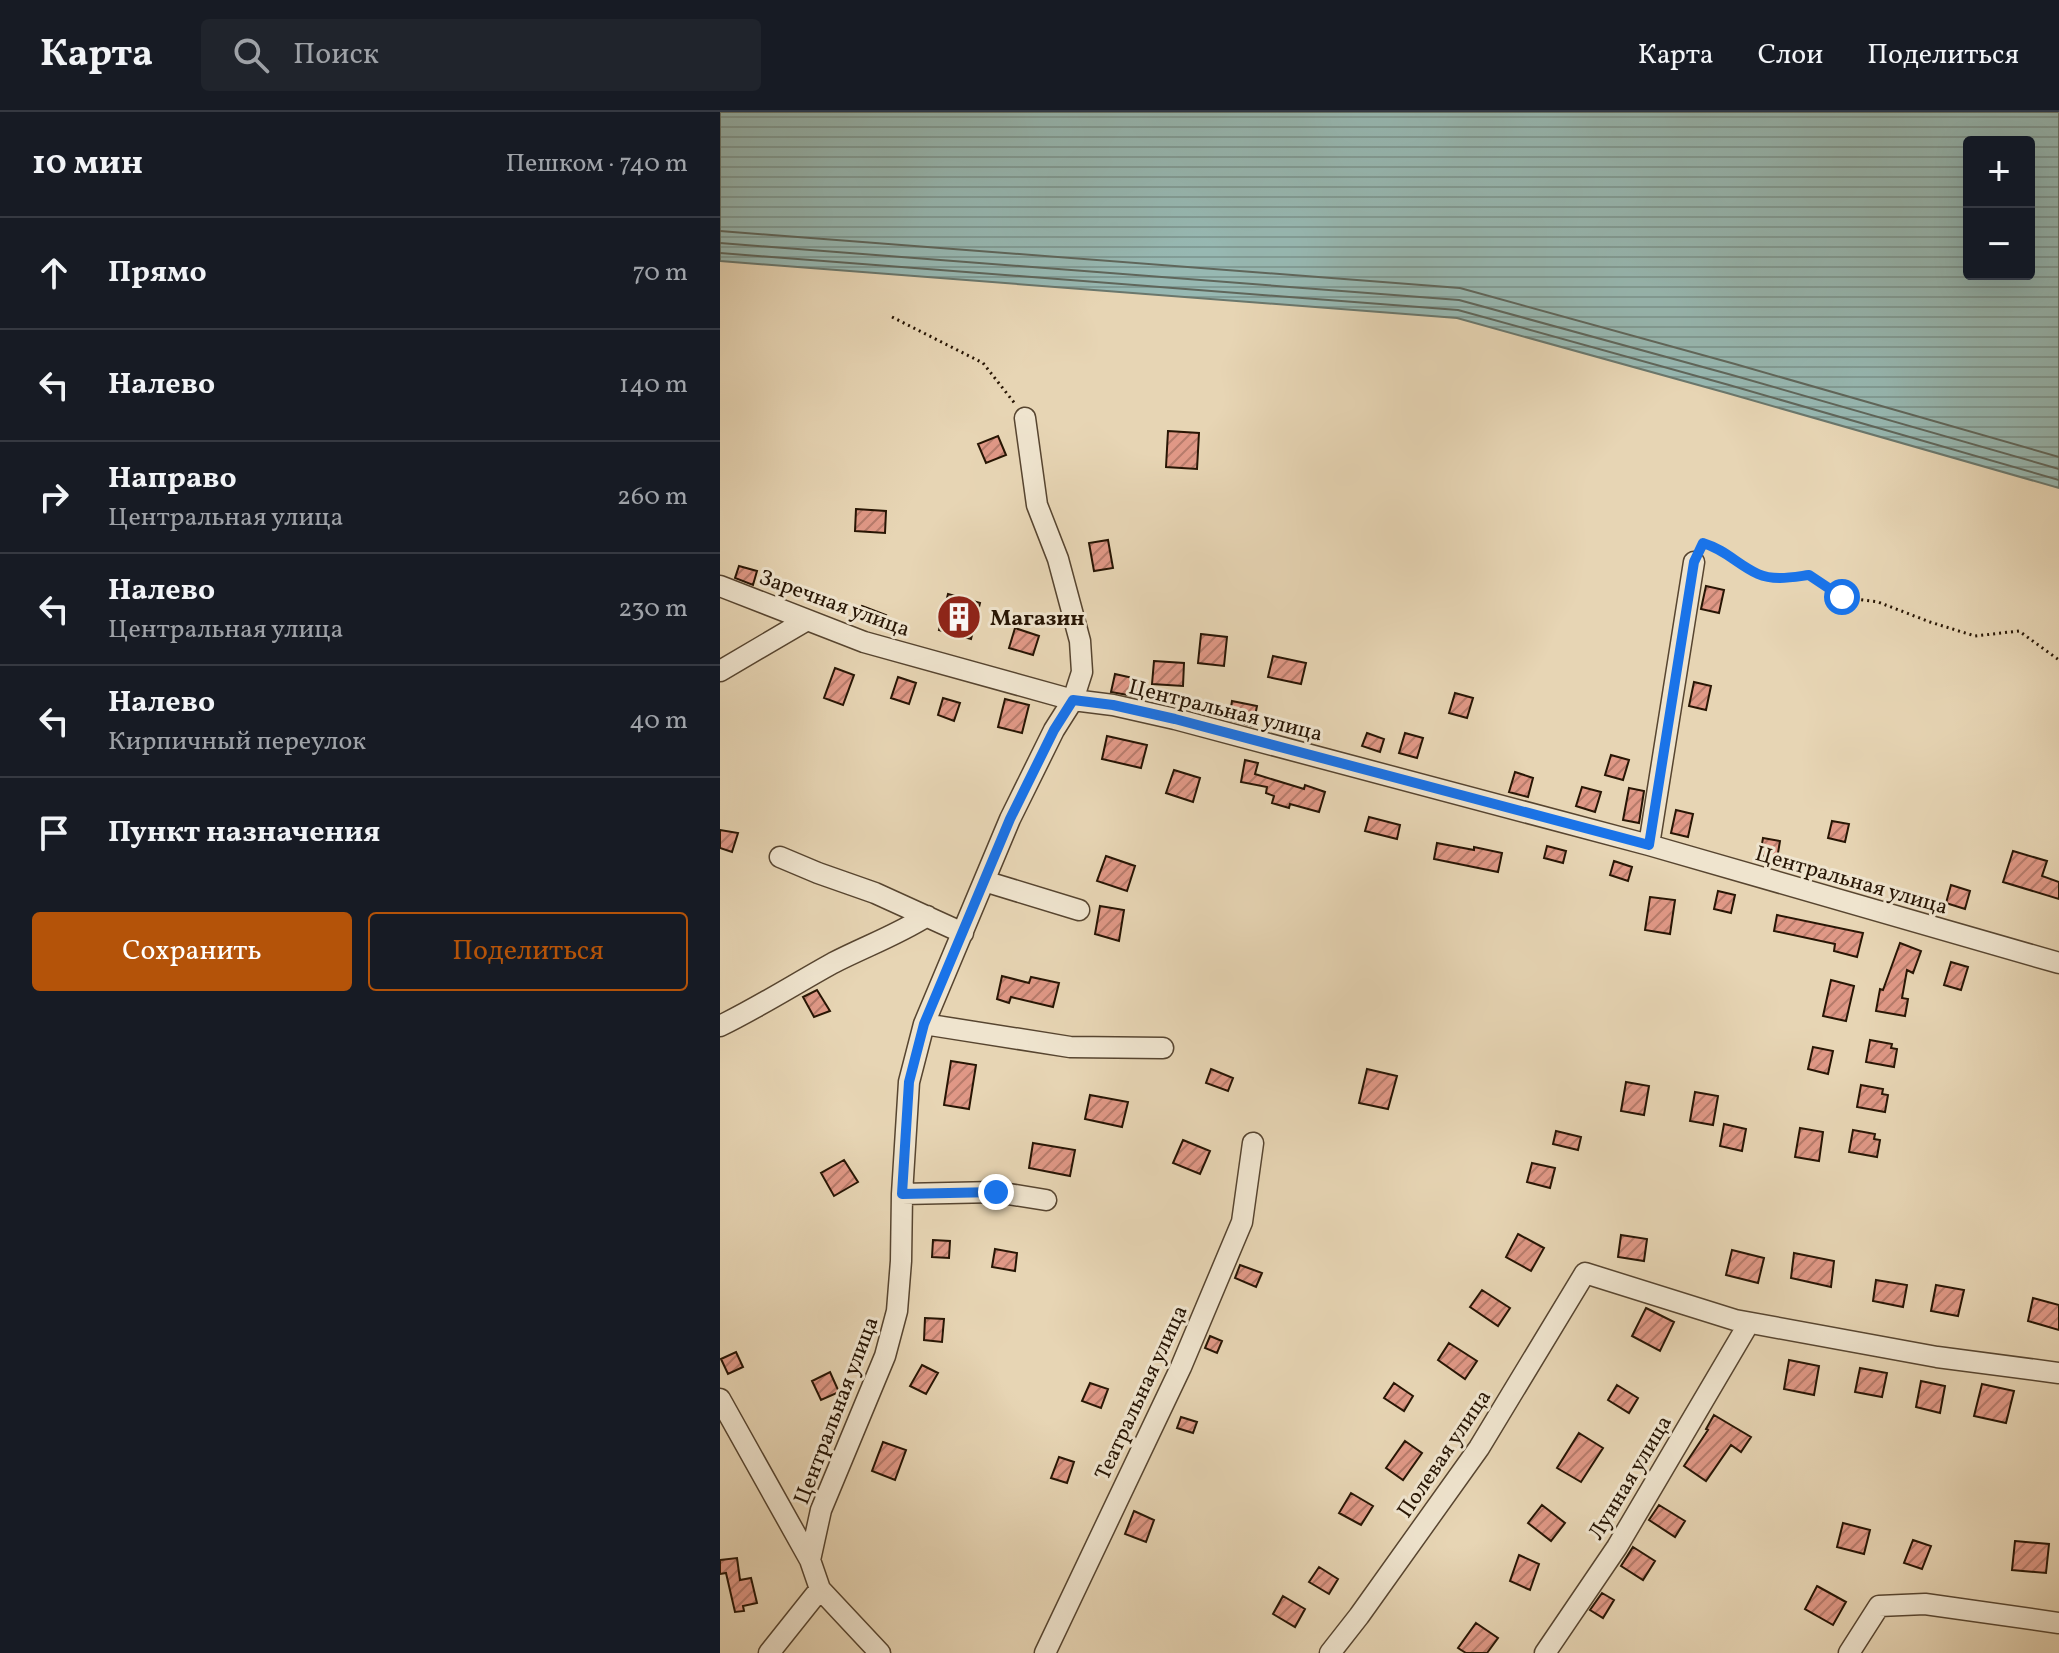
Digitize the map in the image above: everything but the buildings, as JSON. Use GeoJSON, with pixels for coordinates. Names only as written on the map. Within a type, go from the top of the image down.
{"type":"FeatureCollection","features":[{"type":"Feature","properties":{"kind":"street"},"geometry":{"type":"LineString","coordinates":[[1025,418],[1037,505],[1058,559],[1080,641],[1082,672],[1073,700]]}},
{"type":"Feature","properties":{"kind":"street"},"geometry":{"type":"LineString","coordinates":[[1649,845],[1694,562]]}},
{"type":"Feature","properties":{"kind":"street","name":"Заречная улица"},"geometry":{"type":"LineString","coordinates":[[720,586],[864,642],[1073,700]]}},
{"type":"Feature","properties":{"kind":"street"},"geometry":{"type":"LineString","coordinates":[[720,671],[807,620]]}},
{"type":"Feature","properties":{"kind":"street","name":"Центральная улица"},"geometry":{"type":"LineString","coordinates":[[810,1560],[821,1510],[885,1356],[897,1311],[909,1082],[924,1024],[1010,819],[1054,730],[1073,700],[1113,705],[1175,719],[1649,845],[2059,963]]}},
{"type":"Feature","properties":{"kind":"street"},"geometry":{"type":"LineString","coordinates":[[780,857],[875,893],[963,933]]}},
{"type":"Feature","properties":{"kind":"street"},"geometry":{"type":"LineString","coordinates":[[984,881],[1079,910]]}},
{"type":"Feature","properties":{"kind":"street"},"geometry":{"type":"LineString","coordinates":[[720,1026],[835,962],[905,930],[927,916]]}},
{"type":"Feature","properties":{"kind":"street"},"geometry":{"type":"LineString","coordinates":[[924,1024],[1070,1047],[1163,1048]]}},
{"type":"Feature","properties":{"kind":"street","name":"Театральная улица"},"geometry":{"type":"LineString","coordinates":[[1045,1653],[1181,1367],[1242,1222],[1253,1143]]}},
{"type":"Feature","properties":{"kind":"street"},"geometry":{"type":"LineString","coordinates":[[902,1194],[996,1192],[1046,1200]]}},
{"type":"Feature","properties":{"kind":"street","name":"Полевая улица"},"geometry":{"type":"LineString","coordinates":[[1330,1653],[1479,1448],[1585,1273],[1749,1323]]}},
{"type":"Feature","properties":{"kind":"street"},"geometry":{"type":"LineString","coordinates":[[1749,1323],[1937,1357],[2059,1373]]}},
{"type":"Feature","properties":{"kind":"street","name":"Лунная улица"},"geometry":{"type":"LineString","coordinates":[[1545,1653],[1617,1547],[1749,1323]]}},
{"type":"Feature","properties":{"kind":"street"},"geometry":{"type":"LineString","coordinates":[[720,1399],[810,1560],[820,1589],[880,1653]]}},
{"type":"Feature","properties":{"kind":"street"},"geometry":{"type":"LineString","coordinates":[[769,1653],[820,1589]]}},
{"type":"Feature","properties":{"kind":"street"},"geometry":{"type":"LineString","coordinates":[[1849,1653],[1879,1606],[1925,1604],[2059,1623]]}},
{"type":"Feature","properties":{"kind":"path"},"geometry":{"type":"LineString","coordinates":[[892,317],[983,363],[1025,418]]}},
{"type":"Feature","properties":{"kind":"path"},"geometry":{"type":"LineString","coordinates":[[1694,562],[1703,543],[1719,547],[1760,575],[1778,578],[1809,575],[1842,597],[1878,602],[1975,636],[2019,631],[2059,660]]}},
{"type":"Feature","properties":{"kind":"water"},"geometry":{"type":"Polygon","coordinates":[[[720,112],[2059,112],[2059,488],[1457,318],[720,261],[720,112]]]}},
{"type":"Feature","properties":{"kind":"place","name":"Магазин"},"geometry":{"type":"Point","coordinates":[959,617]}},
{"type":"Feature","properties":{"kind":"route"},"geometry":{"type":"LineString","coordinates":[[996,1192],[902,1194],[909,1082],[924,1024],[1010,819],[1054,730],[1073,700],[1113,705],[1175,719],[1649,845],[1694,562],[1703,543],[1719,547],[1760,575],[1778,578],[1809,575],[1842,597]]}}]}
